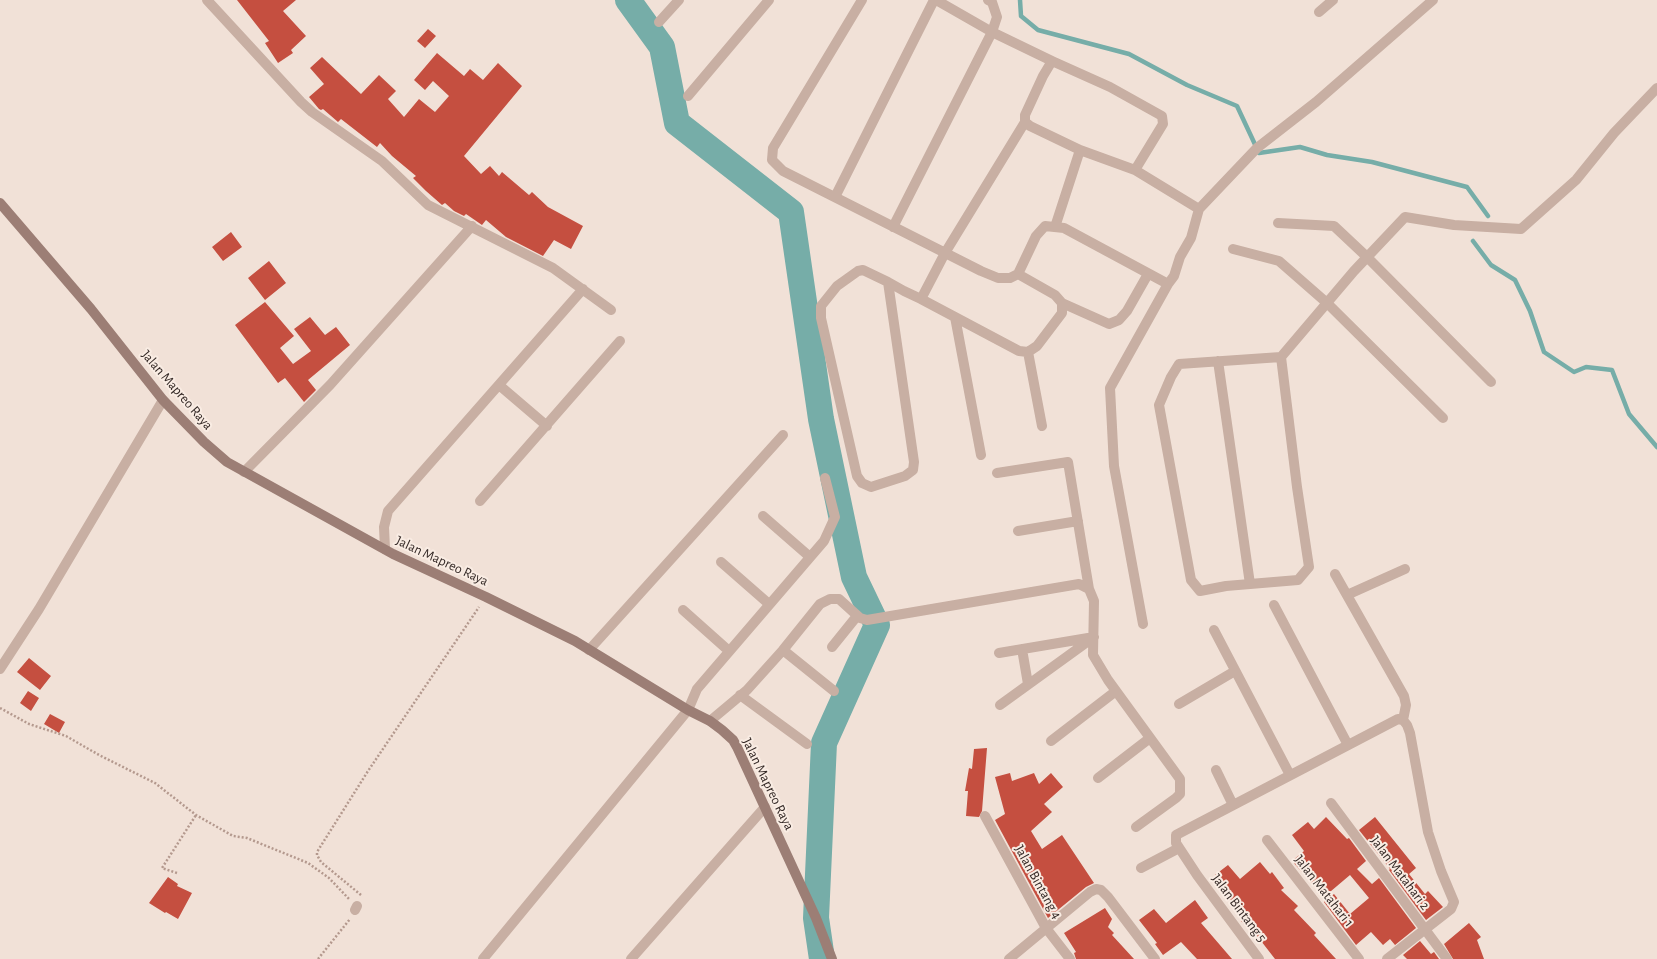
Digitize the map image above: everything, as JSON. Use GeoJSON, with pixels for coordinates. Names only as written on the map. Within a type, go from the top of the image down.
{"type":"FeatureCollection","features":[{"type":"Feature","properties":{"kind":"street"},"geometry":{"type":"LineString","coordinates":[[207,0],[280,80],[312,112],[372,152],[428,205],[546,264],[611,310]]}},
{"type":"Feature","properties":{"kind":"street"},"geometry":{"type":"LineString","coordinates":[[659,22],[679,0]]}},
{"type":"Feature","properties":{"kind":"street"},"geometry":{"type":"LineString","coordinates":[[688,96],[769,0]]}},
{"type":"Feature","properties":{"kind":"street"},"geometry":{"type":"LineString","coordinates":[[862,0],[774,148],[772,160],[783,171],[998,278],[1010,278],[1018,274],[1036,236],[1045,226],[1064,228],[1168,284]]}},
{"type":"Feature","properties":{"kind":"street"},"geometry":{"type":"LineString","coordinates":[[835,197],[935,0],[992,32],[1110,87],[1162,116],[1163,124],[1135,170]]}},
{"type":"Feature","properties":{"kind":"street"},"geometry":{"type":"LineString","coordinates":[[893,227],[992,32],[997,16],[992,2],[988,0]]}},
{"type":"Feature","properties":{"kind":"street"},"geometry":{"type":"LineString","coordinates":[[1319,12],[1333,0]]}},
{"type":"Feature","properties":{"kind":"street"},"geometry":{"type":"LineString","coordinates":[[1144,624],[1114,466],[1110,388],[1168,284],[1174,276],[1180,257],[1191,238],[1199,209],[1257,148],[1316,102],[1433,0]]}},
{"type":"Feature","properties":{"kind":"street"},"geometry":{"type":"LineString","coordinates":[[922,299],[946,253],[1025,122],[1025,115],[1043,76],[1052,61]]}},
{"type":"Feature","properties":{"kind":"street"},"geometry":{"type":"LineString","coordinates":[[1281,357],[1297,487],[1310,567],[1298,580],[1250,584],[1200,591],[1191,580],[1159,405],[1171,377],[1179,364],[1281,357],[1367,257],[1406,217],[1454,225],[1521,229],[1576,180],[1614,133],[1657,88]]}},
{"type":"Feature","properties":{"kind":"street"},"geometry":{"type":"LineString","coordinates":[[1025,122],[1030,126],[1080,150],[1135,170],[1199,209]]}},
{"type":"Feature","properties":{"kind":"street"},"geometry":{"type":"LineString","coordinates":[[1055,227],[1080,150]]}},
{"type":"Feature","properties":{"kind":"street","name":"Jalan Mapreo Raya"},"geometry":{"type":"LineString","coordinates":[[0,203],[91,308],[163,400],[227,462],[385,549],[575,641],[688,710],[710,721],[733,740],[816,918],[832,959]]}},
{"type":"Feature","properties":{"kind":"street"},"geometry":{"type":"LineString","coordinates":[[1278,223],[1334,226],[1367,257],[1491,382]]}},
{"type":"Feature","properties":{"kind":"street"},"geometry":{"type":"LineString","coordinates":[[244,472],[330,385],[472,226]]}},
{"type":"Feature","properties":{"kind":"street"},"geometry":{"type":"LineString","coordinates":[[1233,248],[1279,261],[1327,303],[1443,418]]}},
{"type":"Feature","properties":{"kind":"street"},"geometry":{"type":"LineString","coordinates":[[888,282],[914,462],[913,470],[905,476],[870,487],[862,483],[857,476],[821,318],[821,306],[837,286],[858,271],[864,270],[888,282],[922,299],[1019,351],[1028,352],[1037,346],[1062,313],[1062,303]]}},
{"type":"Feature","properties":{"kind":"street"},"geometry":{"type":"LineString","coordinates":[[1018,274],[1055,295],[1062,303],[1109,324],[1119,320],[1127,311],[1148,274]]}},
{"type":"Feature","properties":{"kind":"street"},"geometry":{"type":"LineString","coordinates":[[385,549],[384,527],[388,511],[583,289]]}},
{"type":"Feature","properties":{"kind":"street"},"geometry":{"type":"LineString","coordinates":[[955,317],[981,455]]}},
{"type":"Feature","properties":{"kind":"street"},"geometry":{"type":"LineString","coordinates":[[480,501],[620,341]]}},
{"type":"Feature","properties":{"kind":"street"},"geometry":{"type":"LineString","coordinates":[[1028,352],[1042,426]]}},
{"type":"Feature","properties":{"kind":"street"},"geometry":{"type":"LineString","coordinates":[[1218,361],[1250,584]]}},
{"type":"Feature","properties":{"kind":"street"},"geometry":{"type":"LineString","coordinates":[[499,385],[546,426]]}},
{"type":"Feature","properties":{"kind":"street"},"geometry":{"type":"LineString","coordinates":[[0,669],[39,609],[163,400]]}},
{"type":"Feature","properties":{"kind":"street"},"geometry":{"type":"LineString","coordinates":[[590,650],[783,435]]}},
{"type":"Feature","properties":{"kind":"street"},"geometry":{"type":"LineString","coordinates":[[997,473],[1068,462],[1089,589],[1094,601],[1093,655],[1116,691],[1180,779],[1180,794],[1136,827]]}},
{"type":"Feature","properties":{"kind":"street"},"geometry":{"type":"LineString","coordinates":[[483,959],[688,710],[698,689],[729,651],[824,541],[835,517],[824,478]]}},
{"type":"Feature","properties":{"kind":"street"},"geometry":{"type":"LineString","coordinates":[[763,516],[810,558]]}},
{"type":"Feature","properties":{"kind":"street"},"geometry":{"type":"LineString","coordinates":[[1018,532],[1078,521]]}},
{"type":"Feature","properties":{"kind":"street"},"geometry":{"type":"LineString","coordinates":[[721,562],[769,604]]}},
{"type":"Feature","properties":{"kind":"street"},"geometry":{"type":"LineString","coordinates":[[1347,595],[1405,569]]}},
{"type":"Feature","properties":{"kind":"street"},"geometry":{"type":"LineString","coordinates":[[1335,574],[1404,696],[1406,705],[1403,720],[1410,733],[1415,755],[1428,832],[1441,871],[1454,902],[1451,909],[1387,959]]}},
{"type":"Feature","properties":{"kind":"street"},"geometry":{"type":"LineString","coordinates":[[710,721],[740,695],[783,650],[820,604],[830,599],[838,599],[857,616],[867,620],[1079,584],[1089,589]]}},
{"type":"Feature","properties":{"kind":"street"},"geometry":{"type":"LineString","coordinates":[[1274,605],[1348,745]]}},
{"type":"Feature","properties":{"kind":"street"},"geometry":{"type":"LineString","coordinates":[[683,610],[729,651]]}},
{"type":"Feature","properties":{"kind":"street"},"geometry":{"type":"LineString","coordinates":[[832,647],[857,616]]}},
{"type":"Feature","properties":{"kind":"street"},"geometry":{"type":"LineString","coordinates":[[1214,630],[1290,775]]}},
{"type":"Feature","properties":{"kind":"street"},"geometry":{"type":"LineString","coordinates":[[999,653],[1094,637]]}},
{"type":"Feature","properties":{"kind":"street"},"geometry":{"type":"LineString","coordinates":[[1000,705],[1094,637]]}},
{"type":"Feature","properties":{"kind":"street"},"geometry":{"type":"LineString","coordinates":[[1022,649],[1028,684]]}},
{"type":"Feature","properties":{"kind":"street"},"geometry":{"type":"LineString","coordinates":[[783,650],[834,691]]}},
{"type":"Feature","properties":{"kind":"street"},"geometry":{"type":"LineString","coordinates":[[1179,704],[1235,671]]}},
{"type":"Feature","properties":{"kind":"street"},"geometry":{"type":"LineString","coordinates":[[1051,741],[1116,691]]}},
{"type":"Feature","properties":{"kind":"street"},"geometry":{"type":"LineString","coordinates":[[740,695],[807,744]]}},
{"type":"Feature","properties":{"kind":"street"},"geometry":{"type":"LineString","coordinates":[[1141,868],[1179,848],[1175,839],[1176,835],[1393,721],[1398,719],[1403,720]]}},
{"type":"Feature","properties":{"kind":"street"},"geometry":{"type":"LineString","coordinates":[[1098,778],[1150,738]]}},
{"type":"Feature","properties":{"kind":"street"},"geometry":{"type":"LineString","coordinates":[[1216,770],[1233,805]]}},
{"type":"Feature","properties":{"kind":"street","name":"Jalan Matahari 2"},"geometry":{"type":"LineString","coordinates":[[1331,803],[1447,959]]}},
{"type":"Feature","properties":{"kind":"street"},"geometry":{"type":"LineString","coordinates":[[631,959],[765,807]]}},
{"type":"Feature","properties":{"kind":"street","name":"Jalan Bintang 4"},"geometry":{"type":"LineString","coordinates":[[985,816],[1046,928],[1070,959]]}},
{"type":"Feature","properties":{"kind":"street","name":"Jalan Matahari 1"},"geometry":{"type":"LineString","coordinates":[[1267,840],[1359,959]]}},
{"type":"Feature","properties":{"kind":"street","name":"Jalan Bintang 5"},"geometry":{"type":"LineString","coordinates":[[1179,848],[1197,875],[1260,959]]}},
{"type":"Feature","properties":{"kind":"street"},"geometry":{"type":"LineString","coordinates":[[1009,959],[1090,892],[1096,889],[1101,890],[1108,897],[1155,959]]}},
{"type":"Feature","properties":{"kind":"path"},"geometry":{"type":"LineString","coordinates":[[318,959],[357,905],[360,893],[321,862],[317,852],[368,771],[486,597]]}},
{"type":"Feature","properties":{"kind":"path"},"geometry":{"type":"LineString","coordinates":[[0,708],[29,724],[66,736],[99,755],[155,783],[196,815],[233,836],[247,838],[313,867],[339,887],[357,905]]}},
{"type":"Feature","properties":{"kind":"path"},"geometry":{"type":"LineString","coordinates":[[177,873],[162,868],[196,815]]}},
{"type":"Feature","properties":{"kind":"building"},"geometry":{"type":"Polygon","coordinates":[[[237,0],[296,0],[283,11],[306,36],[291,50],[293,53],[278,63],[265,43],[269,41],[237,0]]]}},
{"type":"Feature","properties":{"kind":"building"},"geometry":{"type":"Polygon","coordinates":[[[428,29],[436,36],[425,48],[417,41],[428,29]]]}},
{"type":"Feature","properties":{"kind":"building"},"geometry":{"type":"Polygon","coordinates":[[[437,53],[464,76],[470,69],[483,80],[498,63],[522,86],[464,156],[481,174],[490,166],[499,176],[502,172],[529,195],[532,192],[548,207],[583,226],[571,249],[554,240],[543,256],[506,237],[486,220],[482,225],[466,214],[464,216],[454,211],[445,203],[442,205],[413,178],[416,176],[392,156],[380,143],[377,147],[341,119],[338,122],[323,109],[319,109],[309,97],[324,84],[310,68],[322,57],[361,94],[379,75],[396,91],[388,99],[404,117],[419,99],[435,112],[449,96],[433,81],[425,90],[414,80],[437,53]]]}},
{"type":"Feature","properties":{"kind":"building"},"geometry":{"type":"Polygon","coordinates":[[[231,232],[242,247],[223,261],[212,247],[231,232]]]}},
{"type":"Feature","properties":{"kind":"building"},"geometry":{"type":"Polygon","coordinates":[[[269,261],[286,283],[265,300],[248,278],[269,261]]]}},
{"type":"Feature","properties":{"kind":"building"},"geometry":{"type":"Polygon","coordinates":[[[265,302],[294,336],[280,348],[293,364],[311,351],[294,329],[310,317],[325,335],[336,327],[350,345],[308,380],[316,390],[304,402],[285,378],[278,383],[235,325],[265,302]]]}},
{"type":"Feature","properties":{"kind":"building"},"geometry":{"type":"Polygon","coordinates":[[[29,658],[51,676],[40,690],[17,672],[29,658]]]}},
{"type":"Feature","properties":{"kind":"building"},"geometry":{"type":"Polygon","coordinates":[[[28,691],[39,698],[31,711],[20,703],[28,691]]]}},
{"type":"Feature","properties":{"kind":"building"},"geometry":{"type":"Polygon","coordinates":[[[50,714],[65,722],[59,733],[44,724],[50,714]]]}},
{"type":"Feature","properties":{"kind":"building"},"geometry":{"type":"Polygon","coordinates":[[[987,748],[982,811],[979,817],[966,816],[968,791],[965,791],[969,768],[972,769],[974,749],[987,748]]]}},
{"type":"Feature","properties":{"kind":"building"},"geometry":{"type":"Polygon","coordinates":[[[1010,773],[1012,781],[1034,773],[1039,784],[1051,773],[1063,787],[1044,804],[1052,812],[1031,831],[1042,849],[1062,835],[1094,883],[1086,887],[1048,918],[995,820],[1005,814],[995,777],[1010,773]]]}},
{"type":"Feature","properties":{"kind":"building"},"geometry":{"type":"Polygon","coordinates":[[[1326,817],[1347,839],[1349,838],[1366,861],[1357,869],[1372,884],[1379,878],[1416,928],[1395,945],[1390,939],[1383,945],[1371,932],[1356,945],[1324,902],[1334,894],[1350,914],[1369,898],[1350,875],[1324,897],[1292,861],[1304,851],[1292,835],[1308,822],[1314,829],[1326,817]]]}},
{"type":"Feature","properties":{"kind":"building"},"geometry":{"type":"Polygon","coordinates":[[[1375,817],[1416,868],[1409,874],[1425,894],[1428,891],[1443,907],[1426,920],[1389,870],[1390,869],[1359,830],[1375,817]]]}},
{"type":"Feature","properties":{"kind":"building"},"geometry":{"type":"Polygon","coordinates":[[[1260,862],[1270,874],[1272,872],[1284,888],[1281,890],[1298,906],[1294,910],[1316,933],[1314,935],[1336,959],[1275,959],[1251,928],[1249,930],[1241,921],[1245,918],[1230,899],[1233,896],[1215,875],[1228,865],[1240,879],[1260,862]]]}},
{"type":"Feature","properties":{"kind":"building"},"geometry":{"type":"Polygon","coordinates":[[[168,877],[178,884],[177,886],[192,893],[178,919],[149,903],[168,877]]]}},
{"type":"Feature","properties":{"kind":"building"},"geometry":{"type":"Polygon","coordinates":[[[1195,900],[1208,918],[1201,923],[1232,959],[1197,959],[1181,942],[1163,955],[1155,944],[1157,943],[1139,920],[1154,909],[1166,923],[1195,900]]]}},
{"type":"Feature","properties":{"kind":"building"},"geometry":{"type":"Polygon","coordinates":[[[1105,908],[1112,919],[1108,927],[1114,933],[1112,935],[1134,959],[1076,959],[1074,953],[1076,952],[1064,933],[1105,908]]]}},
{"type":"Feature","properties":{"kind":"building"},"geometry":{"type":"Polygon","coordinates":[[[1469,923],[1481,937],[1477,940],[1484,959],[1453,959],[1444,944],[1469,923]]]}},
{"type":"Feature","properties":{"kind":"building"},"geometry":{"type":"Polygon","coordinates":[[[1420,941],[1431,954],[1434,952],[1439,959],[1407,959],[1403,955],[1420,941]]]}},
{"type":"Feature","properties":{"kind":"waterway"},"geometry":{"type":"LineString","coordinates":[[628,0],[662,47],[677,123],[791,212],[821,419],[854,577],[877,625],[824,743],[816,918],[822,959]]}},
{"type":"Feature","properties":{"kind":"waterway"},"geometry":{"type":"LineString","coordinates":[[1020,0],[1021,16],[1038,30],[1129,54],[1187,85],[1237,106],[1259,153],[1300,147],[1327,155],[1372,162],[1467,187],[1488,216]]}},
{"type":"Feature","properties":{"kind":"waterway"},"geometry":{"type":"LineString","coordinates":[[1473,241],[1491,265],[1515,280],[1530,311],[1544,352],[1574,372],[1586,367],[1612,370],[1629,414],[1657,447]]}}]}
